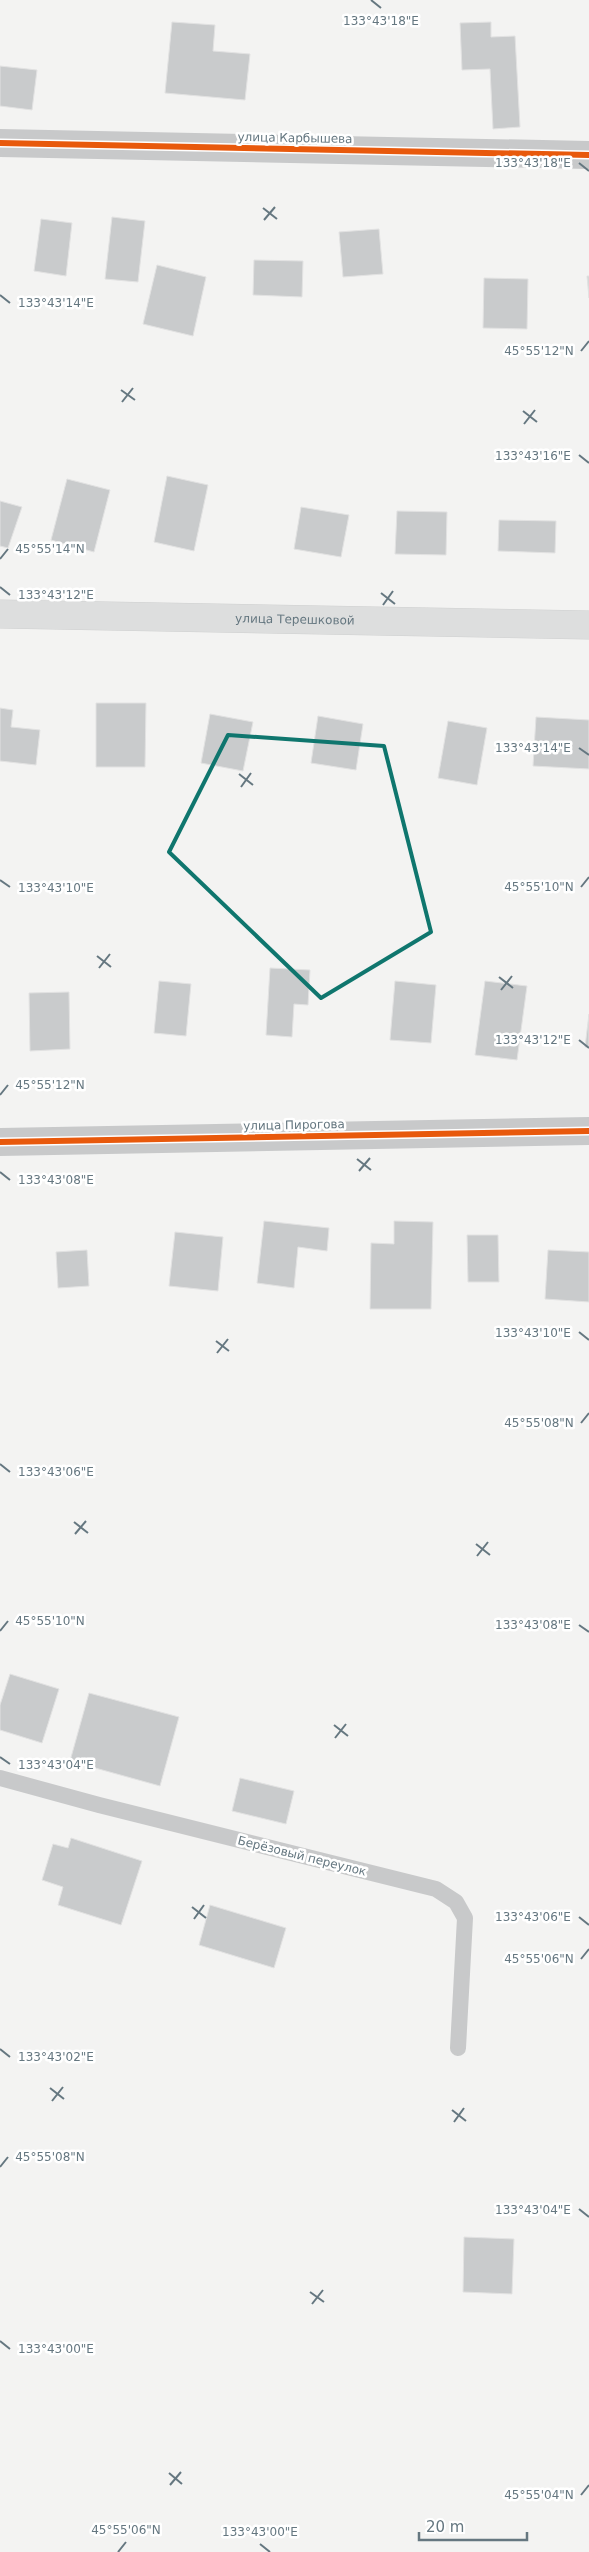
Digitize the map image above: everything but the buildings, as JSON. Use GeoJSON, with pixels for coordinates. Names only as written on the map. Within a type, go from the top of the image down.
{"type":"FeatureCollection","features":[{"type":"Feature","properties":{"kind":"main road","name":"улица Терешковой"},"geometry":{"type":"LineString","coordinates":[[0,614],[589,625]]}},
{"type":"Feature","properties":{"kind":"street","name":"улица Карбышева"},"geometry":{"type":"LineString","coordinates":[[0,144],[589,155]]}},
{"type":"Feature","properties":{"kind":"street","name":"улица Пирогова"},"geometry":{"type":"LineString","coordinates":[[0,1142],[589,1130]]}},
{"type":"Feature","properties":{"kind":"lane","name":"Берёзовый переулок"},"geometry":{"type":"LineString","coordinates":[[0,1778],[99,1805],[436,1889],[456,1902],[465,1918],[458,2048]]}},
{"type":"Feature","properties":{"kind":"highlighted area"},"geometry":{"type":"Polygon","coordinates":[[[228,735],[384,746],[431,932],[321,998],[169,852],[228,735]]]}},
{"type":"Feature","properties":{"kind":"cycle path"},"geometry":{"type":"LineString","coordinates":[[0,143],[589,155]]}},
{"type":"Feature","properties":{"kind":"cycle path"},"geometry":{"type":"LineString","coordinates":[[0,1142],[589,1131]]}}]}
